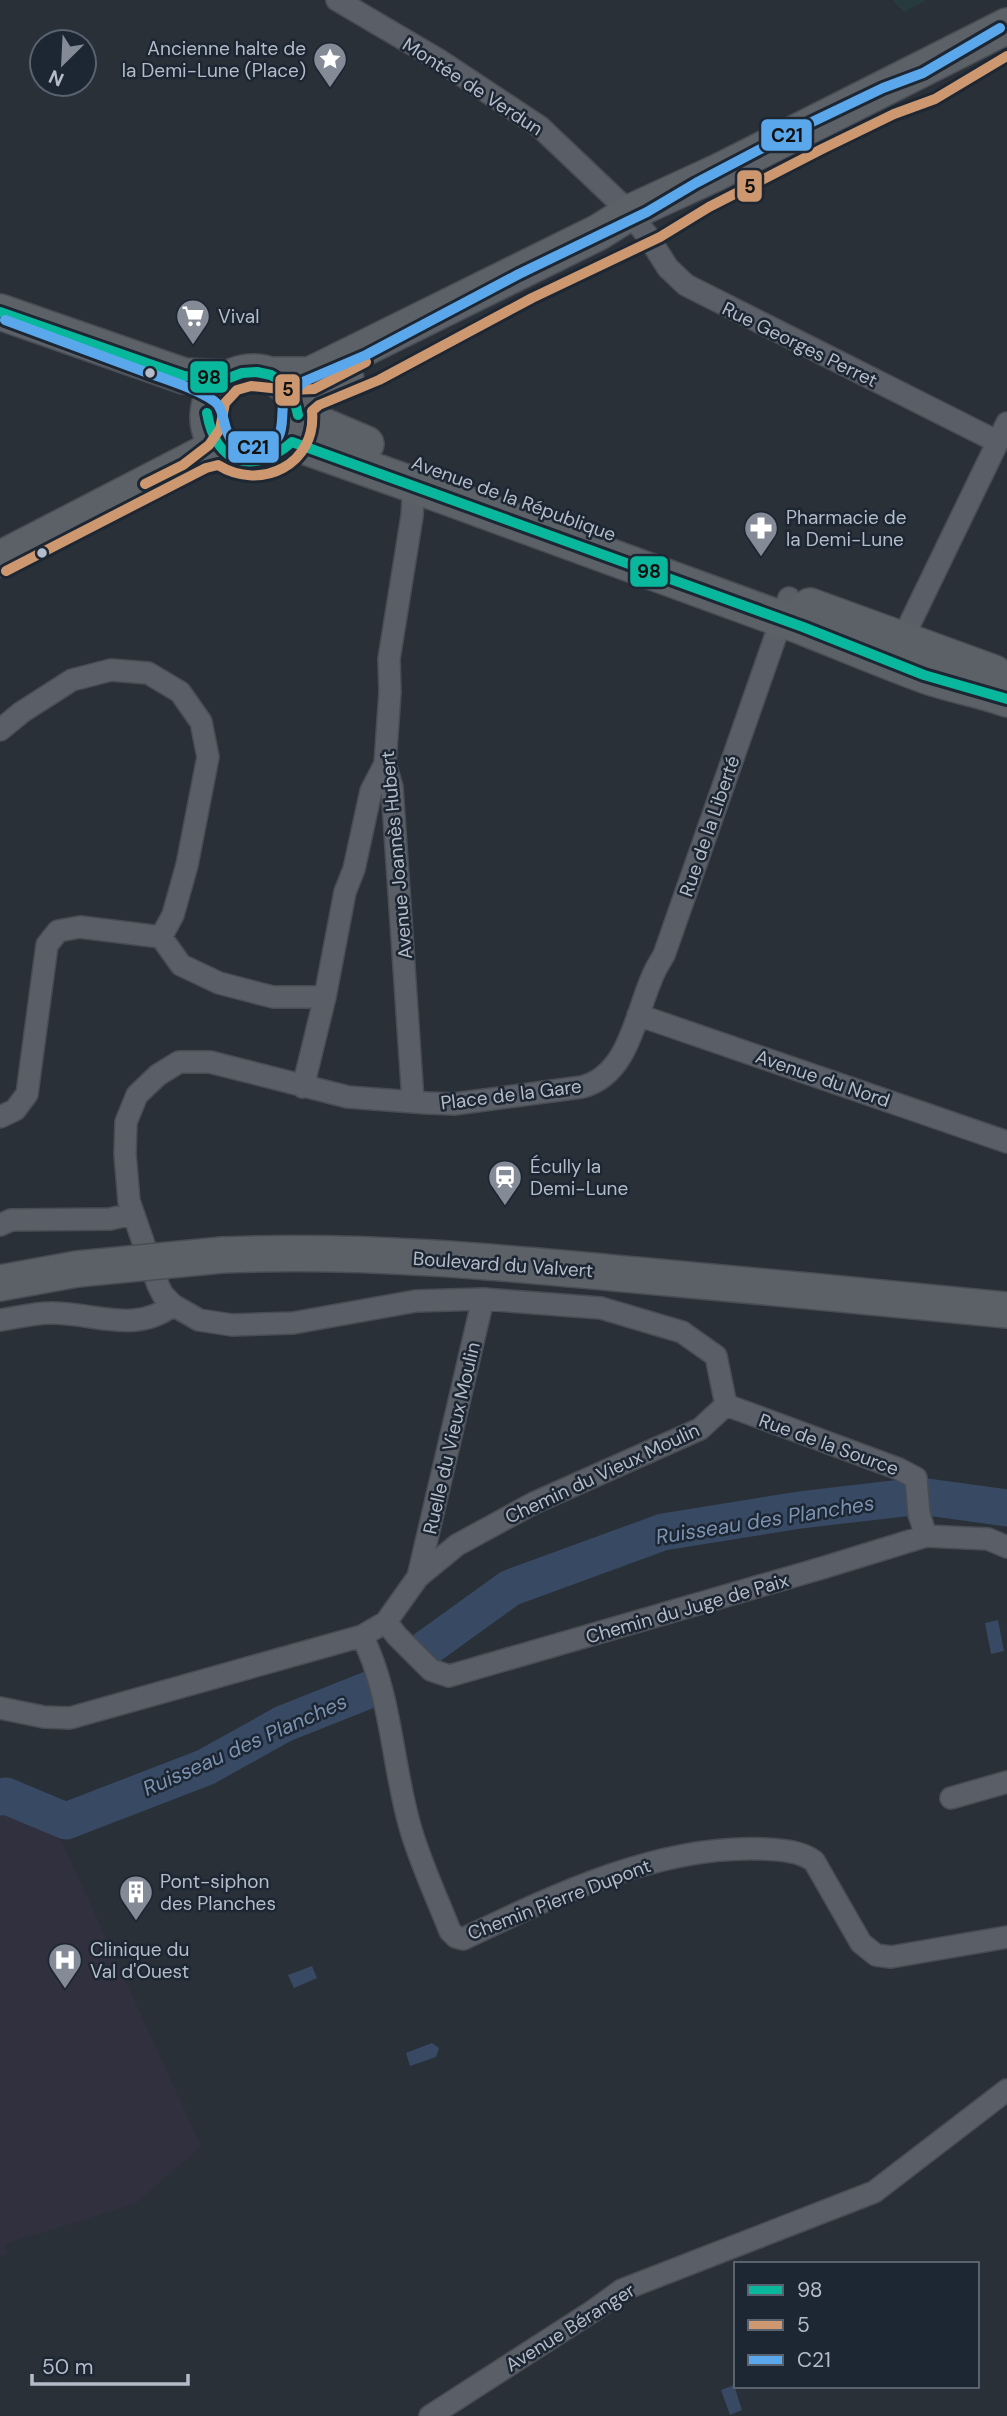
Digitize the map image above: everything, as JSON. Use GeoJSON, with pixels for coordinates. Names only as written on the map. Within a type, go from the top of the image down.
{"type":"FeatureCollection","features":[{"type":"Feature","properties":{"kind":"main road"},"geometry":{"type":"LineString","coordinates":[[0,332],[162,393],[212,429],[232,457],[259,463],[284,451],[296,421],[313,393],[372,368],[518,290],[718,173],[1007,26]]}},
{"type":"Feature","properties":{"kind":"main road"},"geometry":{"type":"LineString","coordinates":[[0,312],[184,376],[229,378],[242,373],[257,372],[271,375],[310,375],[599,232],[636,221],[702,195],[816,136],[889,101],[929,86],[1007,40]]}},
{"type":"Feature","properties":{"kind":"main road"},"geometry":{"type":"LineString","coordinates":[[271,375],[284,383],[293,394],[296,421]]}},
{"type":"Feature","properties":{"kind":"main road"},"geometry":{"type":"LineString","coordinates":[[0,559],[201,455],[212,429],[214,393],[229,378]]}},
{"type":"Feature","properties":{"kind":"main road","name":"Avenue de la République"},"geometry":{"type":"LineString","coordinates":[[296,421],[414,485],[783,618],[902,641],[1007,678]]}},
{"type":"Feature","properties":{"kind":"main road","name":"Avenue de la République"},"geometry":{"type":"LineString","coordinates":[[296,421],[344,436],[783,618]]}},
{"type":"Feature","properties":{"kind":"main road"},"geometry":{"type":"LineString","coordinates":[[0,542],[180,451],[212,429]]}},
{"type":"Feature","properties":{"kind":"main road","name":"Avenue de la République"},"geometry":{"type":"LineString","coordinates":[[902,641],[926,676],[983,690],[1007,699]]}},
{"type":"Feature","properties":{"kind":"main road","name":"Boulevard du Valvert"},"geometry":{"type":"LineString","coordinates":[[0,1283],[77,1269],[222,1255],[290,1252],[492,1261],[1007,1310]]}},
{"type":"Feature","properties":{"kind":"street","name":"Montée de Verdun"},"geometry":{"type":"LineString","coordinates":[[337,0],[439,60],[540,127],[636,221]]}},
{"type":"Feature","properties":{"kind":"street","name":"Rue Georges Perret"},"geometry":{"type":"LineString","coordinates":[[636,221],[668,268],[686,285],[1002,433]]}},
{"type":"Feature","properties":{"kind":"street"},"geometry":{"type":"LineString","coordinates":[[902,641],[1002,433]]}},
{"type":"Feature","properties":{"kind":"street","name":"Avenue Joannès Hubert"},"geometry":{"type":"LineString","coordinates":[[413,1101],[392,787],[385,764],[390,692],[389,659],[412,516],[414,485]]}},
{"type":"Feature","properties":{"kind":"street","name":"Rue de la Liberté"},"geometry":{"type":"LineString","coordinates":[[638,1015],[652,977],[664,955],[783,618]]}},
{"type":"Feature","properties":{"kind":"street"},"geometry":{"type":"LineString","coordinates":[[0,730],[22,712],[72,680],[111,670],[148,673],[180,692],[201,722],[208,757],[187,865],[173,915],[161,937]]}},
{"type":"Feature","properties":{"kind":"street"},"geometry":{"type":"LineString","coordinates":[[303,1087],[325,998],[345,892],[354,869],[371,791],[385,764]]}},
{"type":"Feature","properties":{"kind":"street"},"geometry":{"type":"LineString","coordinates":[[0,1117],[15,1110],[27,1094],[47,945],[58,932],[80,927],[161,937],[181,965],[219,983],[273,997],[325,998]]}},
{"type":"Feature","properties":{"kind":"street","name":"Place de la Gare"},"geometry":{"type":"LineString","coordinates":[[173,1305],[158,1285],[132,1214],[125,1154],[126,1122],[137,1095],[158,1075],[178,1062],[210,1062],[348,1097],[454,1104],[591,1084],[609,1071],[620,1058],[638,1015]]}},
{"type":"Feature","properties":{"kind":"street","name":"Avenue du Nord"},"geometry":{"type":"LineString","coordinates":[[638,1015],[1007,1142]]}},
{"type":"Feature","properties":{"kind":"street"},"geometry":{"type":"LineString","coordinates":[[0,1225],[11,1220],[110,1219],[132,1214]]}},
{"type":"Feature","properties":{"kind":"street"},"geometry":{"type":"LineString","coordinates":[[0,1320],[47,1313],[85,1314],[128,1322],[150,1318],[173,1305],[199,1321],[232,1325],[293,1323],[416,1301],[484,1299],[601,1308],[682,1332],[716,1356],[726,1405]]}},
{"type":"Feature","properties":{"kind":"street","name":"Ruelle du Vieux Moulin"},"geometry":{"type":"LineString","coordinates":[[418,1577],[484,1299]]}},
{"type":"Feature","properties":{"kind":"street","name":"Rue de la Source"},"geometry":{"type":"LineString","coordinates":[[726,1405],[899,1469],[916,1478],[919,1514],[926,1536]]}},
{"type":"Feature","properties":{"kind":"street","name":"Chemin du Vieux Moulin"},"geometry":{"type":"LineString","coordinates":[[0,1708],[44,1717],[70,1718],[366,1643],[391,1629],[418,1577],[457,1545],[534,1503],[700,1429],[726,1405]]}},
{"type":"Feature","properties":{"kind":"street","name":"Chemin du Juge de Paix"},"geometry":{"type":"LineString","coordinates":[[391,1629],[431,1670],[449,1675],[926,1536],[989,1539],[1007,1547]]}},
{"type":"Feature","properties":{"kind":"street","name":"Chemin Pierre Dupont"},"geometry":{"type":"LineString","coordinates":[[366,1643],[382,1695],[411,1829],[450,1931],[456,1937],[463,1938],[579,1887],[656,1860],[738,1847],[803,1853],[814,1861],[861,1943],[876,1955],[891,1957],[1007,1937]]}},
{"type":"Feature","properties":{"kind":"street"},"geometry":{"type":"LineString","coordinates":[[951,1798],[1007,1782]]}},
{"type":"Feature","properties":{"kind":"street","name":"Avenue Béranger"},"geometry":{"type":"LineString","coordinates":[[430,2416],[622,2290],[874,2192],[1007,2090]]}},
{"type":"Feature","properties":{"kind":"shaded area","name":"Clinique du Val d'Ouest"},"geometry":{"type":"Polygon","coordinates":[[[0,1801],[32,1813],[58,1833],[201,2146],[135,2204],[5,2244],[7,2255],[0,2255],[0,1801]]]}},
{"type":"Feature","properties":{"kind":"green space"},"geometry":{"type":"Polygon","coordinates":[[[892,0],[924,0],[925,1],[904,12],[892,0]]]}},
{"type":"Feature","properties":{"kind":"water"},"geometry":{"type":"Polygon","coordinates":[[[998,1620],[1004,1651],[991,1654],[985,1623],[998,1620]]]}},
{"type":"Feature","properties":{"kind":"water"},"geometry":{"type":"Polygon","coordinates":[[[312,1966],[317,1978],[294,1988],[288,1975],[312,1966]]]}},
{"type":"Feature","properties":{"kind":"water"},"geometry":{"type":"Polygon","coordinates":[[[432,2043],[439,2048],[436,2057],[410,2066],[406,2053],[432,2043]]]}},
{"type":"Feature","properties":{"kind":"water"},"geometry":{"type":"Polygon","coordinates":[[[734,2385],[742,2410],[730,2415],[721,2390],[734,2385]]]}},
{"type":"Feature","properties":{"kind":"waterway","name":"Ruisseau des Planches"},"geometry":{"type":"LineString","coordinates":[[424,1650],[510,1588],[663,1532],[800,1510],[920,1496],[1007,1508]]}},
{"type":"Feature","properties":{"kind":"waterway","name":"Ruisseau des Planches"},"geometry":{"type":"LineString","coordinates":[[0,1797],[6,1796],[66,1821],[206,1767],[283,1724],[371,1689]]}},
{"type":"Feature","properties":{"kind":"transit line","name":"C21"},"geometry":{"type":"LineString","coordinates":[[5,320],[197,392],[214,401],[219,407],[226,430],[235,443],[243,447],[267,445],[274,442],[281,430],[284,399],[305,381],[366,355],[519,274],[647,212],[810,123],[883,88],[923,73],[1000,28]]}},
{"type":"Feature","properties":{"kind":"transit line","name":"5"},"geometry":{"type":"LineString","coordinates":[[6,571],[206,468],[218,465],[235,473],[252,475],[268,474],[283,468],[296,458],[305,446],[311,430],[312,411],[319,405],[379,380],[532,298],[660,237],[709,207],[822,149],[894,114],[935,99],[1007,56]]}},
{"type":"Feature","properties":{"kind":"transit line","name":"98"},"geometry":{"type":"LineString","coordinates":[[0,312],[184,376],[229,378],[242,373],[257,372],[271,375],[284,383],[293,395],[298,415]]}},
{"type":"Feature","properties":{"kind":"transit line","name":"5"},"geometry":{"type":"LineString","coordinates":[[145,484],[183,465],[209,445],[220,429],[225,403],[237,390],[251,386],[290,390],[314,389],[366,362]]}},
{"type":"Feature","properties":{"kind":"transit line","name":"98"},"geometry":{"type":"LineString","coordinates":[[207,413],[219,444],[238,460],[264,459],[278,453],[292,442]]}},
{"type":"Feature","properties":{"kind":"transit line","name":"98"},"geometry":{"type":"LineString","coordinates":[[292,442],[803,627],[924,675],[1007,699]]}},
{"type":"Feature","properties":{"kind":"place","name":"Ancienne halte de la Demi-Lune (Place)"},"geometry":{"type":"Point","coordinates":[330,89]}},
{"type":"Feature","properties":{"kind":"place","name":"Vival"},"geometry":{"type":"Point","coordinates":[193,346]}},
{"type":"Feature","properties":{"kind":"place","name":"Pharmacie de la Demi-Lune"},"geometry":{"type":"Point","coordinates":[761,558]}},
{"type":"Feature","properties":{"kind":"place","name":"Écully la Demi-Lune"},"geometry":{"type":"Point","coordinates":[505,1207]}},
{"type":"Feature","properties":{"kind":"place","name":"Pont-siphon des Planches"},"geometry":{"type":"Point","coordinates":[136,1922]}},
{"type":"Feature","properties":{"kind":"place","name":"Clinique du Val d'Ouest"},"geometry":{"type":"Point","coordinates":[65,1990]}}]}
